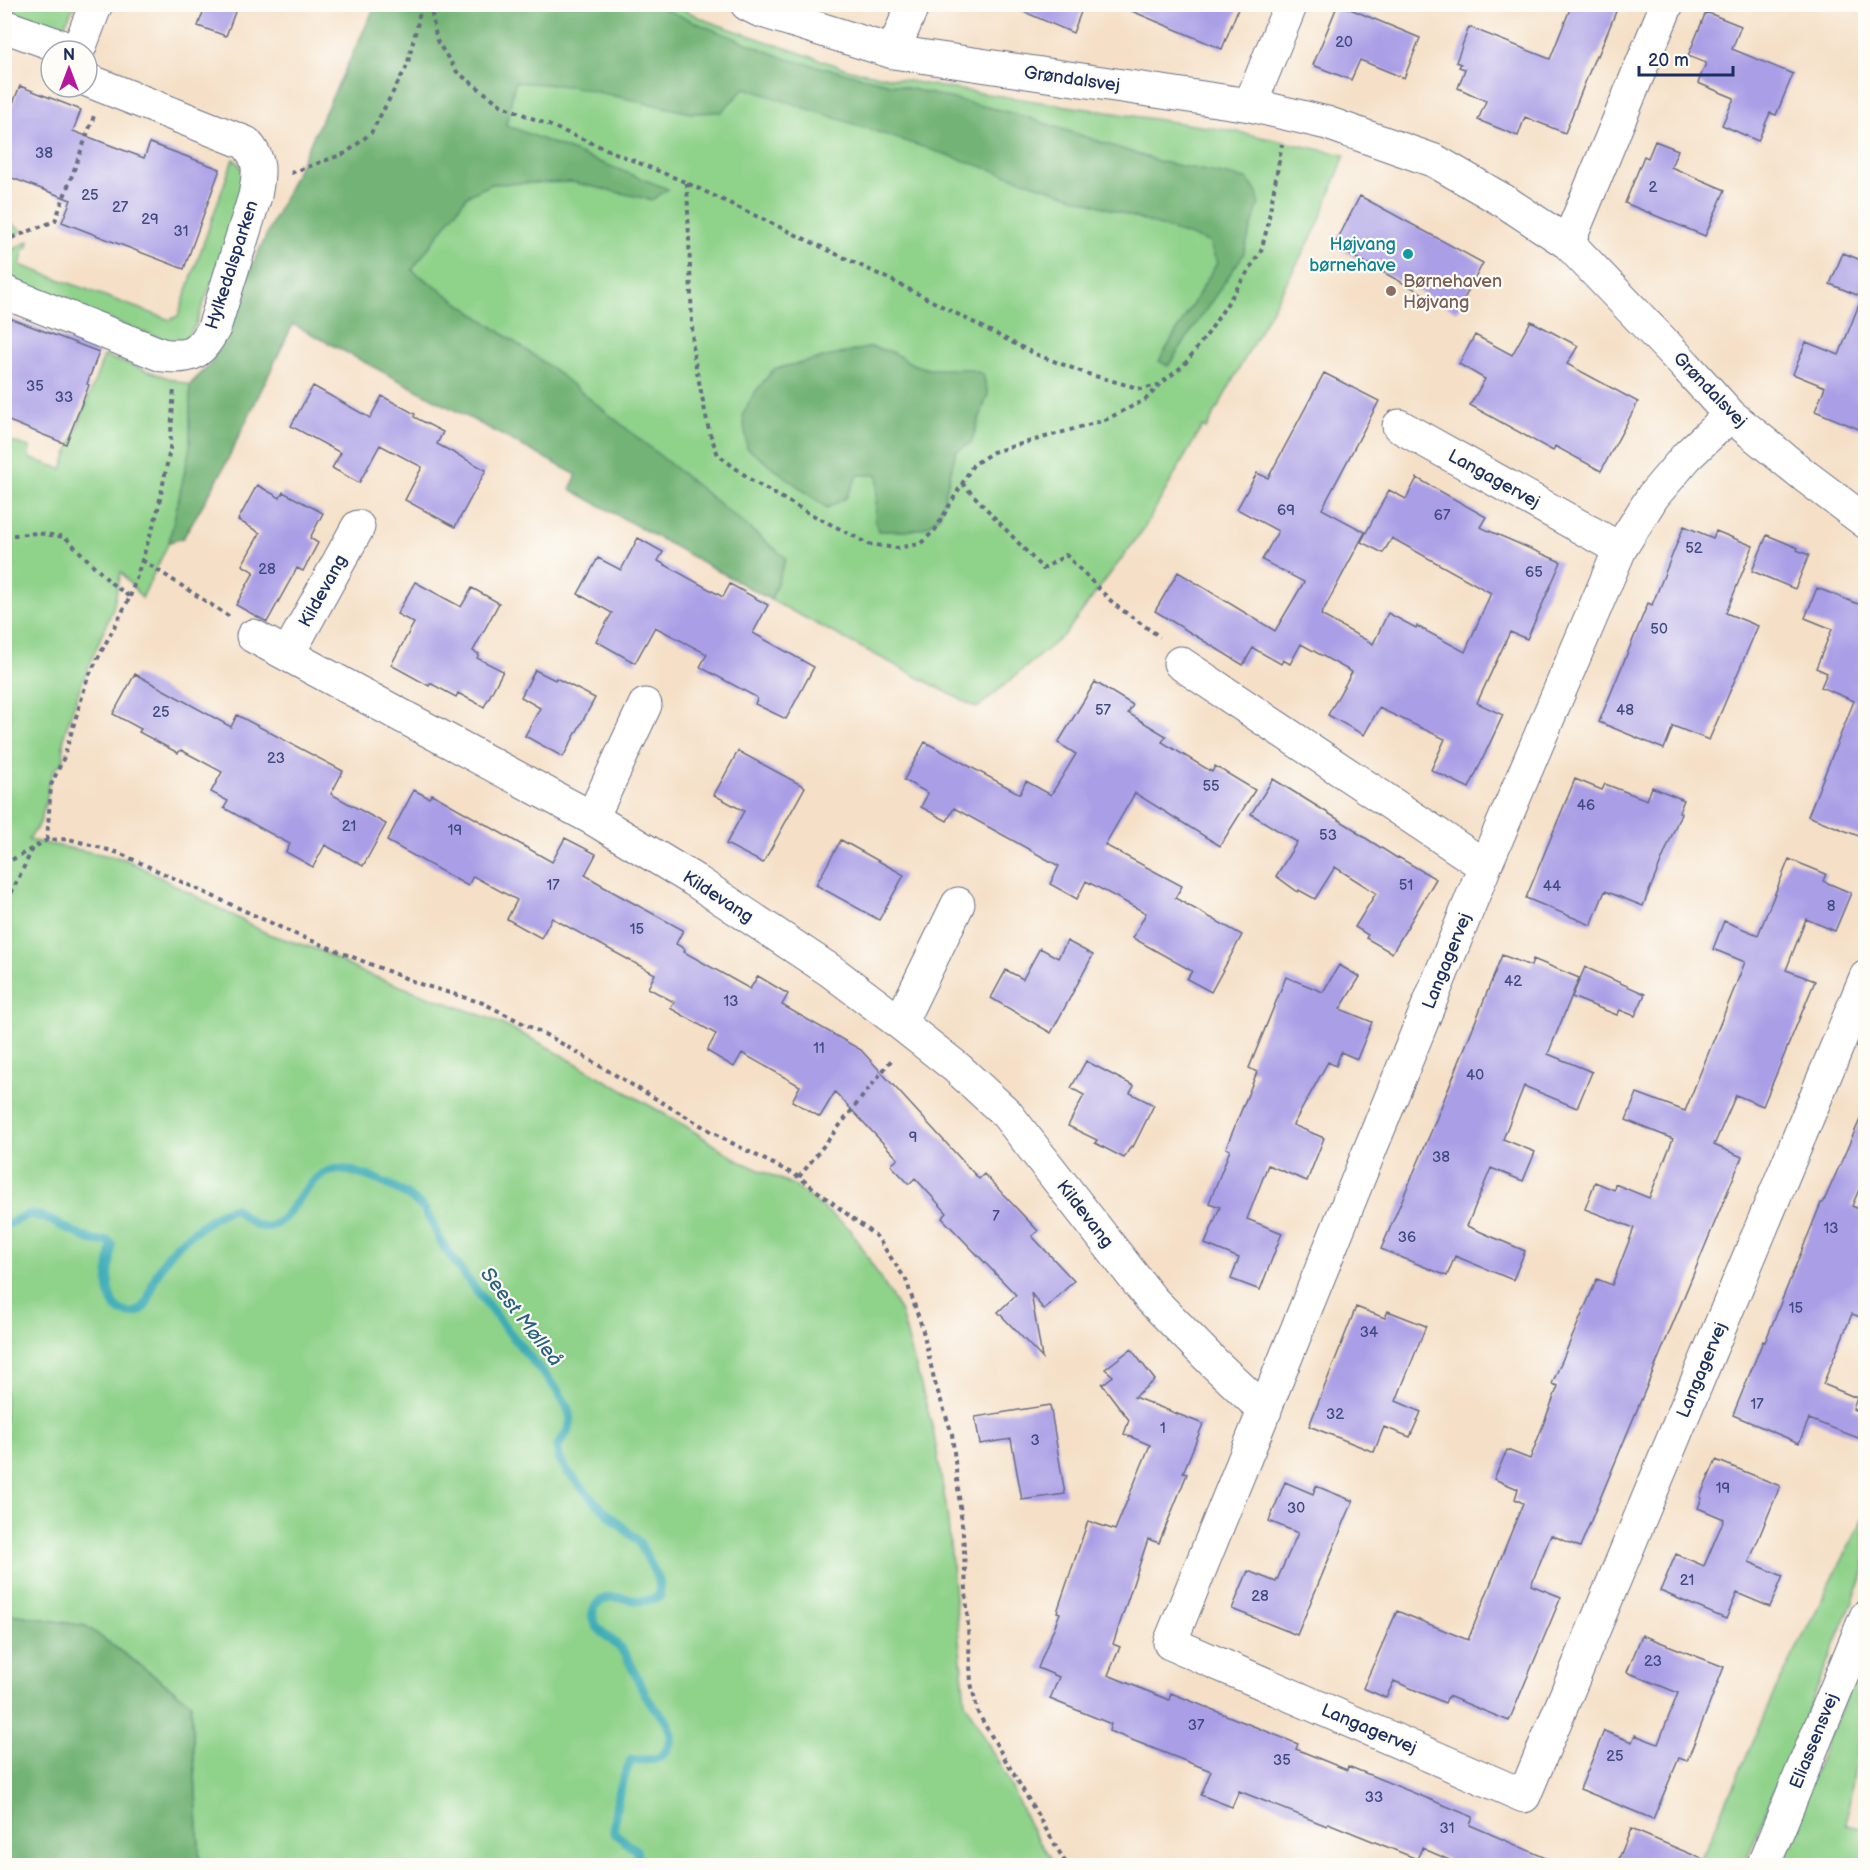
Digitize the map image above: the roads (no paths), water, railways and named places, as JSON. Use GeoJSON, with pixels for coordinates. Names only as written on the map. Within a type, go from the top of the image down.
{"type":"FeatureCollection","features":[{"type":"Feature","properties":{"kind":"street"},"geometry":{"type":"LineString","coordinates":[[81,39],[96,4]]}},
{"type":"Feature","properties":{"kind":"street","name":"Grøndalsvej"},"geometry":{"type":"LineString","coordinates":[[747,4],[759,10],[893,52],[1250,105],[1327,123],[1435,161],[1504,201],[1568,243],[1731,415],[1805,476],[1866,522]]}},
{"type":"Feature","properties":{"kind":"street"},"geometry":{"type":"LineString","coordinates":[[893,52],[913,4]]}},
{"type":"Feature","properties":{"kind":"street"},"geometry":{"type":"LineString","coordinates":[[1250,105],[1291,4]]}},
{"type":"Feature","properties":{"kind":"street"},"geometry":{"type":"LineString","coordinates":[[1568,243],[1667,4]]}},
{"type":"Feature","properties":{"kind":"street"},"geometry":{"type":"LineString","coordinates":[[4,26],[41,39]]}},
{"type":"Feature","properties":{"kind":"street","name":"Hylkedalsparken"},"geometry":{"type":"LineString","coordinates":[[4,292],[162,355],[178,357],[195,354],[206,343],[214,328],[255,196],[259,174],[255,154],[246,143],[99,84]]}},
{"type":"Feature","properties":{"kind":"street","name":"Langagervej"},"geometry":{"type":"LineString","coordinates":[[1731,415],[1687,456],[1653,496],[1620,549],[1485,866],[1170,1643],[1524,1796],[1866,977]]}},
{"type":"Feature","properties":{"kind":"street","name":"Langagervej"},"geometry":{"type":"LineString","coordinates":[[1399,426],[1620,549]]}},
{"type":"Feature","properties":{"kind":"street","name":"Kildevang"},"geometry":{"type":"LineString","coordinates":[[288,654],[358,527]]}},
{"type":"Feature","properties":{"kind":"street","name":"Kildevang"},"geometry":{"type":"LineString","coordinates":[[253,636],[592,818],[694,880],[831,971],[900,1023],[957,1068],[1006,1113],[1151,1299],[1265,1412]]}},
{"type":"Feature","properties":{"kind":"street"},"geometry":{"type":"LineString","coordinates":[[1180,663],[1485,866]]}},
{"type":"Feature","properties":{"kind":"street"},"geometry":{"type":"LineString","coordinates":[[592,818],[645,705]]}},
{"type":"Feature","properties":{"kind":"street"},"geometry":{"type":"LineString","coordinates":[[900,1023],[958,904]]}},
{"type":"Feature","properties":{"kind":"street","name":"Eliassensvej"},"geometry":{"type":"LineString","coordinates":[[1763,1866],[1866,1617]]}},
{"type":"Feature","properties":{"kind":"waterway","name":"Seest Mølleå"},"geometry":{"type":"LineString","coordinates":[[4,1226],[30,1214],[43,1217],[93,1241],[108,1241],[112,1245],[109,1292],[117,1307],[124,1312],[131,1313],[144,1307],[154,1280],[171,1252],[202,1225],[234,1208],[256,1225],[271,1226],[291,1210],[319,1176],[332,1170],[346,1170],[375,1179],[394,1187],[423,1208],[454,1260],[553,1385],[567,1407],[571,1419],[570,1424],[557,1447],[559,1458],[567,1471],[595,1502],[639,1542],[659,1580],[660,1596],[642,1601],[610,1597],[599,1602],[593,1614],[596,1626],[618,1645],[626,1656],[648,1699],[666,1721],[671,1733],[668,1747],[663,1755],[655,1759],[631,1760],[619,1796],[614,1833],[636,1850],[641,1866]]}},
{"type":"Feature","properties":{"kind":"place","name":"Højvang børnehave"},"geometry":{"type":"Point","coordinates":[1408,254]}},
{"type":"Feature","properties":{"kind":"place","name":"Børnehaven Højvang"},"geometry":{"type":"Point","coordinates":[1391,291]}}]}
